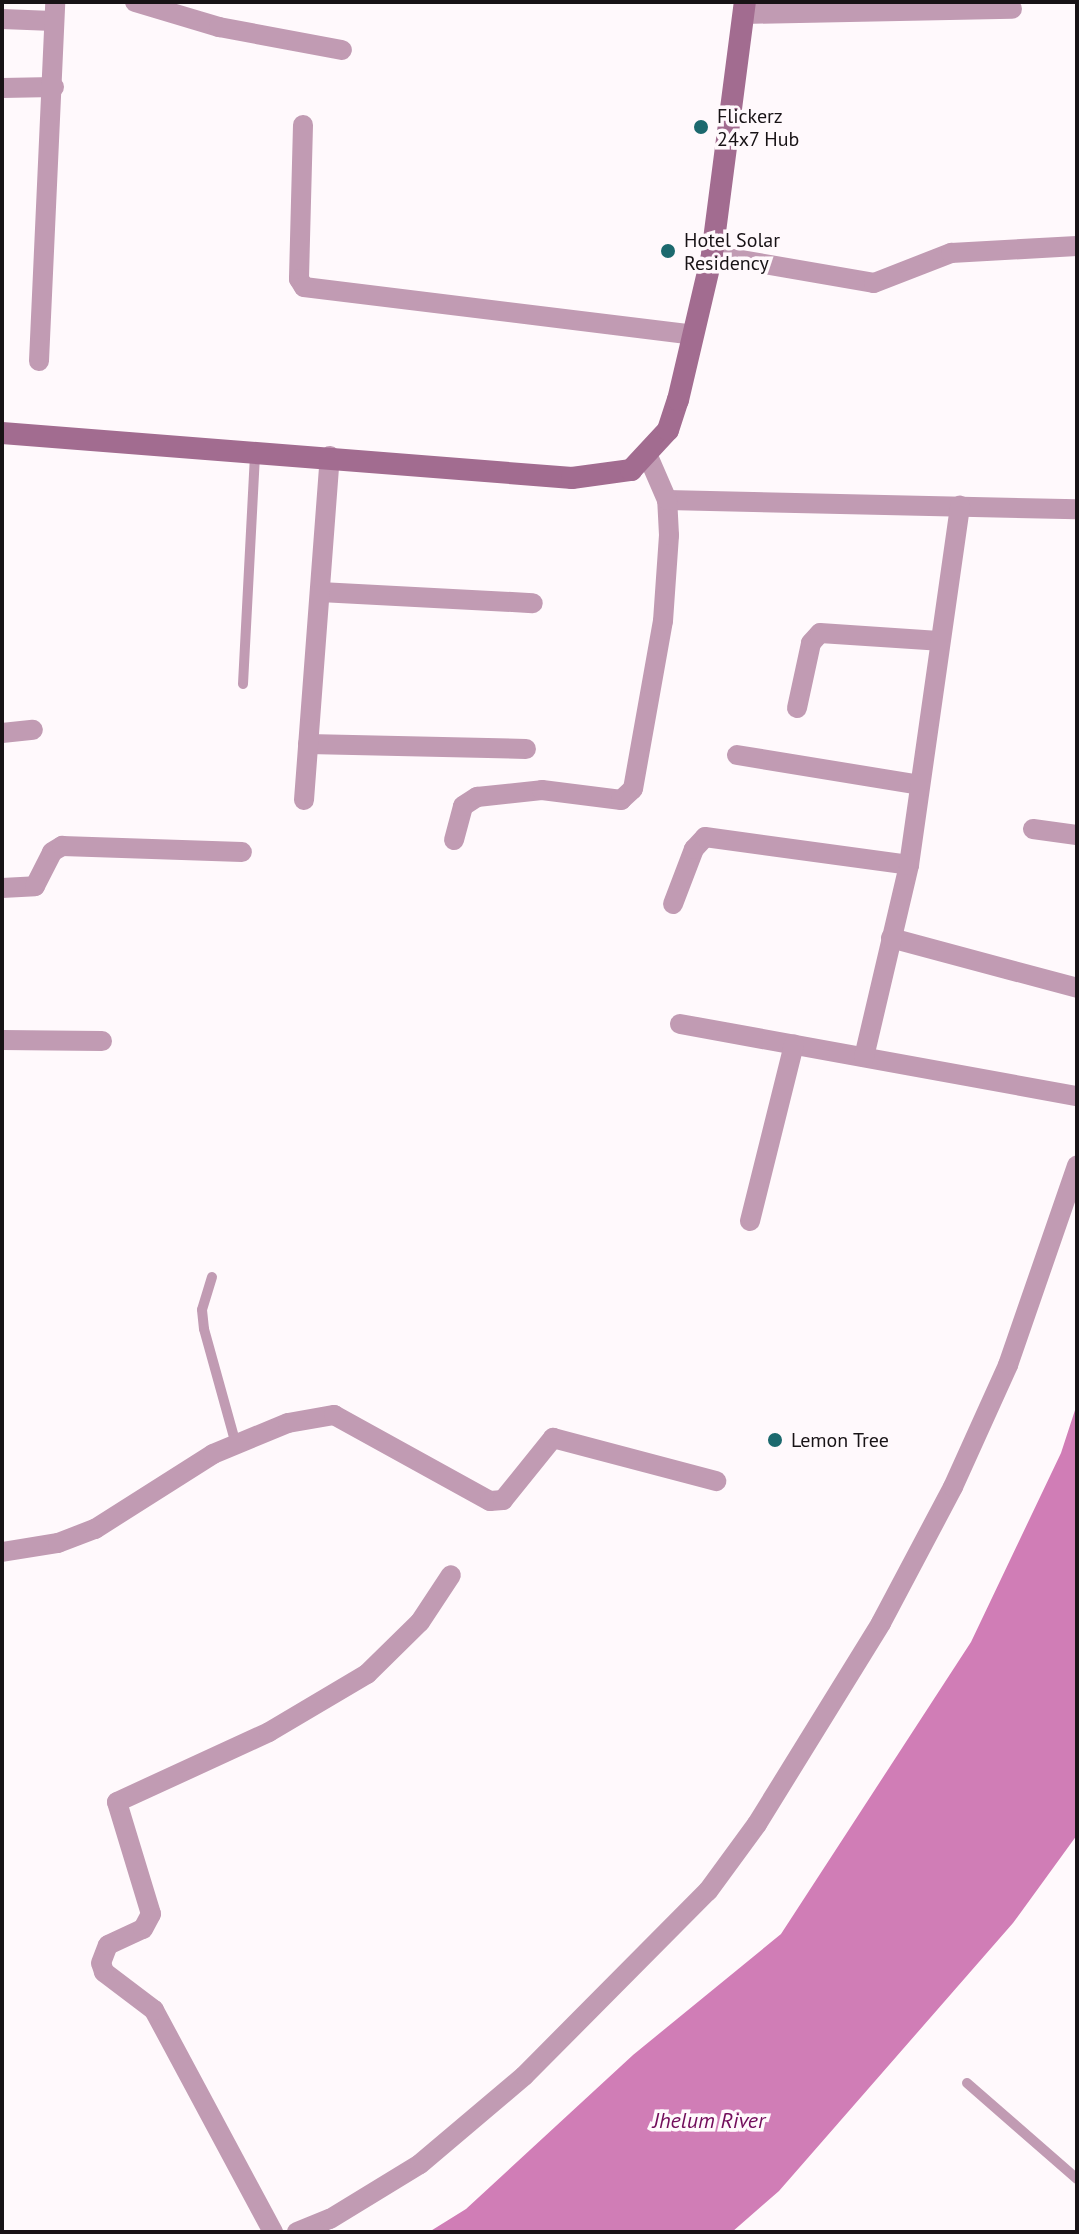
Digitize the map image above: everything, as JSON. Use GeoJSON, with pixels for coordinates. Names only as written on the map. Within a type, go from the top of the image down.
{"type":"FeatureCollection","features":[{"type":"Feature","properties":{"kind":"main road"},"geometry":{"type":"LineString","coordinates":[[2,433],[330,456],[572,478],[631,470],[648,456],[668,430],[693,335],[712,255],[745,8]]}},
{"type":"Feature","properties":{"kind":"street"},"geometry":{"type":"LineString","coordinates":[[135,2],[219,27],[342,50]]}},
{"type":"Feature","properties":{"kind":"street"},"geometry":{"type":"LineString","coordinates":[[745,8],[1012,9]]}},
{"type":"Feature","properties":{"kind":"street"},"geometry":{"type":"LineString","coordinates":[[2,19],[54,12],[54,87],[39,361]]}},
{"type":"Feature","properties":{"kind":"street"},"geometry":{"type":"LineString","coordinates":[[2,88],[54,87]]}},
{"type":"Feature","properties":{"kind":"street"},"geometry":{"type":"LineString","coordinates":[[303,125],[299,279],[304,287],[693,335]]}},
{"type":"Feature","properties":{"kind":"street"},"geometry":{"type":"LineString","coordinates":[[712,255],[874,283],[951,253],[1077,246]]}},
{"type":"Feature","properties":{"kind":"street"},"geometry":{"type":"LineString","coordinates":[[304,800],[330,456]]}},
{"type":"Feature","properties":{"kind":"street"},"geometry":{"type":"LineString","coordinates":[[454,840],[463,806],[477,797],[542,790],[621,800],[633,789],[663,621],[667,500],[648,456]]}},
{"type":"Feature","properties":{"kind":"street"},"geometry":{"type":"LineString","coordinates":[[667,500],[1077,509]]}},
{"type":"Feature","properties":{"kind":"street"},"geometry":{"type":"LineString","coordinates":[[864,1057],[909,865],[960,506]]}},
{"type":"Feature","properties":{"kind":"street"},"geometry":{"type":"LineString","coordinates":[[320,592],[533,603]]}},
{"type":"Feature","properties":{"kind":"street"},"geometry":{"type":"LineString","coordinates":[[797,708],[811,643],[820,633],[939,641]]}},
{"type":"Feature","properties":{"kind":"street"},"geometry":{"type":"LineString","coordinates":[[2,733],[33,730]]}},
{"type":"Feature","properties":{"kind":"street"},"geometry":{"type":"LineString","coordinates":[[308,744],[526,749]]}},
{"type":"Feature","properties":{"kind":"street"},"geometry":{"type":"LineString","coordinates":[[737,755],[920,785]]}},
{"type":"Feature","properties":{"kind":"street"},"geometry":{"type":"LineString","coordinates":[[1033,829],[1077,835]]}},
{"type":"Feature","properties":{"kind":"street"},"geometry":{"type":"LineString","coordinates":[[673,904],[694,849],[705,837],[909,865]]}},
{"type":"Feature","properties":{"kind":"street"},"geometry":{"type":"LineString","coordinates":[[2,888],[35,886],[52,852],[62,846],[242,852]]}},
{"type":"Feature","properties":{"kind":"street"},"geometry":{"type":"LineString","coordinates":[[891,938],[1077,988]]}},
{"type":"Feature","properties":{"kind":"street"},"geometry":{"type":"LineString","coordinates":[[680,1024],[1077,1096]]}},
{"type":"Feature","properties":{"kind":"street"},"geometry":{"type":"LineString","coordinates":[[2,1040],[102,1041]]}},
{"type":"Feature","properties":{"kind":"street"},"geometry":{"type":"LineString","coordinates":[[750,1221],[794,1044]]}},
{"type":"Feature","properties":{"kind":"street"},"geometry":{"type":"LineString","coordinates":[[297,2232],[330,2219],[420,2164],[524,2076],[708,1891],[757,1824],[881,1623],[953,1487],[1008,1365],[1077,1166]]}},
{"type":"Feature","properties":{"kind":"street"},"geometry":{"type":"LineString","coordinates":[[2,1552],[58,1543],[95,1529],[236,1444],[288,1423],[334,1415],[497,1502],[553,1438],[716,1481]]}},
{"type":"Feature","properties":{"kind":"street"},"geometry":{"type":"LineString","coordinates":[[273,2232],[154,2010],[104,1972],[101,1963],[108,1945],[143,1929],[151,1914],[117,1802],[269,1732],[367,1674],[420,1622],[451,1575]]}},
{"type":"Feature","properties":{"kind":"lane"},"geometry":{"type":"LineString","coordinates":[[243,684],[255,451]]}},
{"type":"Feature","properties":{"kind":"lane"},"geometry":{"type":"LineString","coordinates":[[212,1277],[202,1310],[204,1329],[236,1444]]}},
{"type":"Feature","properties":{"kind":"lane"},"geometry":{"type":"LineString","coordinates":[[967,2083],[1077,2179]]}},
{"type":"Feature","properties":{"kind":"water","name":"Jhelum River"},"geometry":{"type":"Polygon","coordinates":[[[1077,1404],[1077,1835],[1013,1923],[779,2191],[732,2232],[429,2232],[466,2209],[633,2055],[781,1934],[971,1642],[1061,1453],[1077,1404]]]}},
{"type":"Feature","properties":{"kind":"place","name":"Flickerz 24x7 Hub"},"geometry":{"type":"Point","coordinates":[701,127]}},
{"type":"Feature","properties":{"kind":"place","name":"Hotel Solar Residency"},"geometry":{"type":"Point","coordinates":[668,251]}},
{"type":"Feature","properties":{"kind":"place","name":"Lemon Tree"},"geometry":{"type":"Point","coordinates":[775,1440]}}]}
